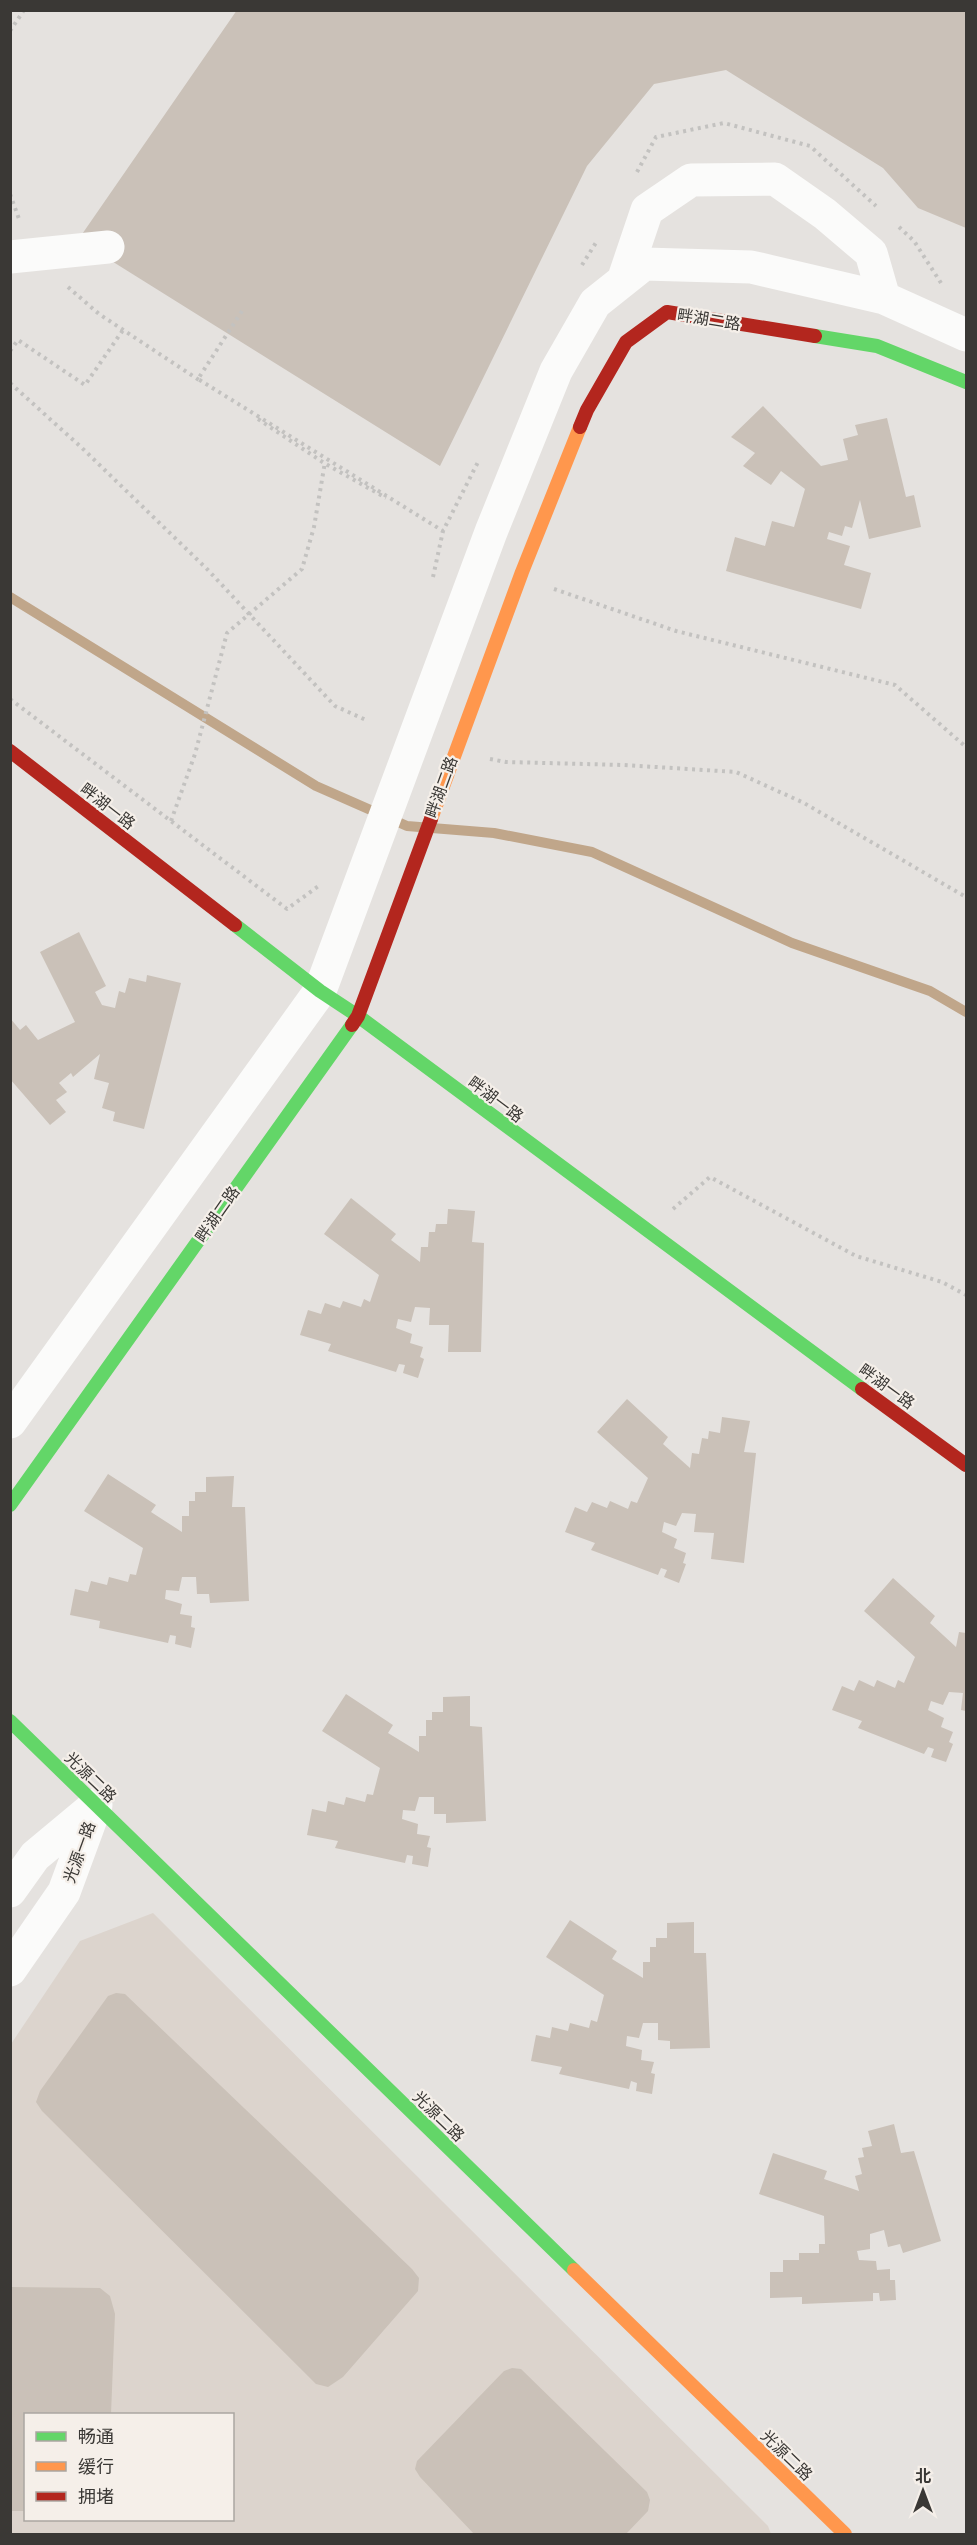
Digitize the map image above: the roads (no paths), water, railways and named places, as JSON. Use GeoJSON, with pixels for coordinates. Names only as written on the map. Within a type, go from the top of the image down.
{"type":"FeatureCollection","features":[{"type":"Feature","properties":{"kind":"street"},"geometry":{"type":"LineString","coordinates":[[623,281],[647,210],[682,186],[691,180],[775,179],[825,214],[871,253],[884,298]]}},
{"type":"Feature","properties":{"kind":"street"},"geometry":{"type":"LineString","coordinates":[[10,257],[108,247]]}},
{"type":"Feature","properties":{"kind":"street"},"geometry":{"type":"LineString","coordinates":[[10,1422],[320,991],[482,556],[556,371],[595,303],[644,264],[751,267],[884,298],[966,334]]}},
{"type":"Feature","properties":{"kind":"street","name":"畔湖二路"},"geometry":{"type":"LineString","coordinates":[[10,1505],[358,1016],[375,964],[522,572],[587,410],[626,342],[667,312],[877,346],[966,382]]}},
{"type":"Feature","properties":{"kind":"street","name":"畔湖一路"},"geometry":{"type":"LineString","coordinates":[[10,751],[320,991],[358,1016],[647,1232],[966,1465]]}},
{"type":"Feature","properties":{"kind":"street","name":"光源二路"},"geometry":{"type":"LineString","coordinates":[[10,1721],[845,2535]]}},
{"type":"Feature","properties":{"kind":"street","name":"光源一路"},"geometry":{"type":"LineString","coordinates":[[10,1892],[35,1856],[96,1805]]}},
{"type":"Feature","properties":{"kind":"street","name":"光源一路"},"geometry":{"type":"LineString","coordinates":[[10,1970],[64,1892],[96,1805]]}},
{"type":"Feature","properties":{"kind":"waterway"},"geometry":{"type":"LineString","coordinates":[[10,597],[316,786],[407,826],[494,833],[592,852],[792,943],[930,991],[966,1012]]}}]}
